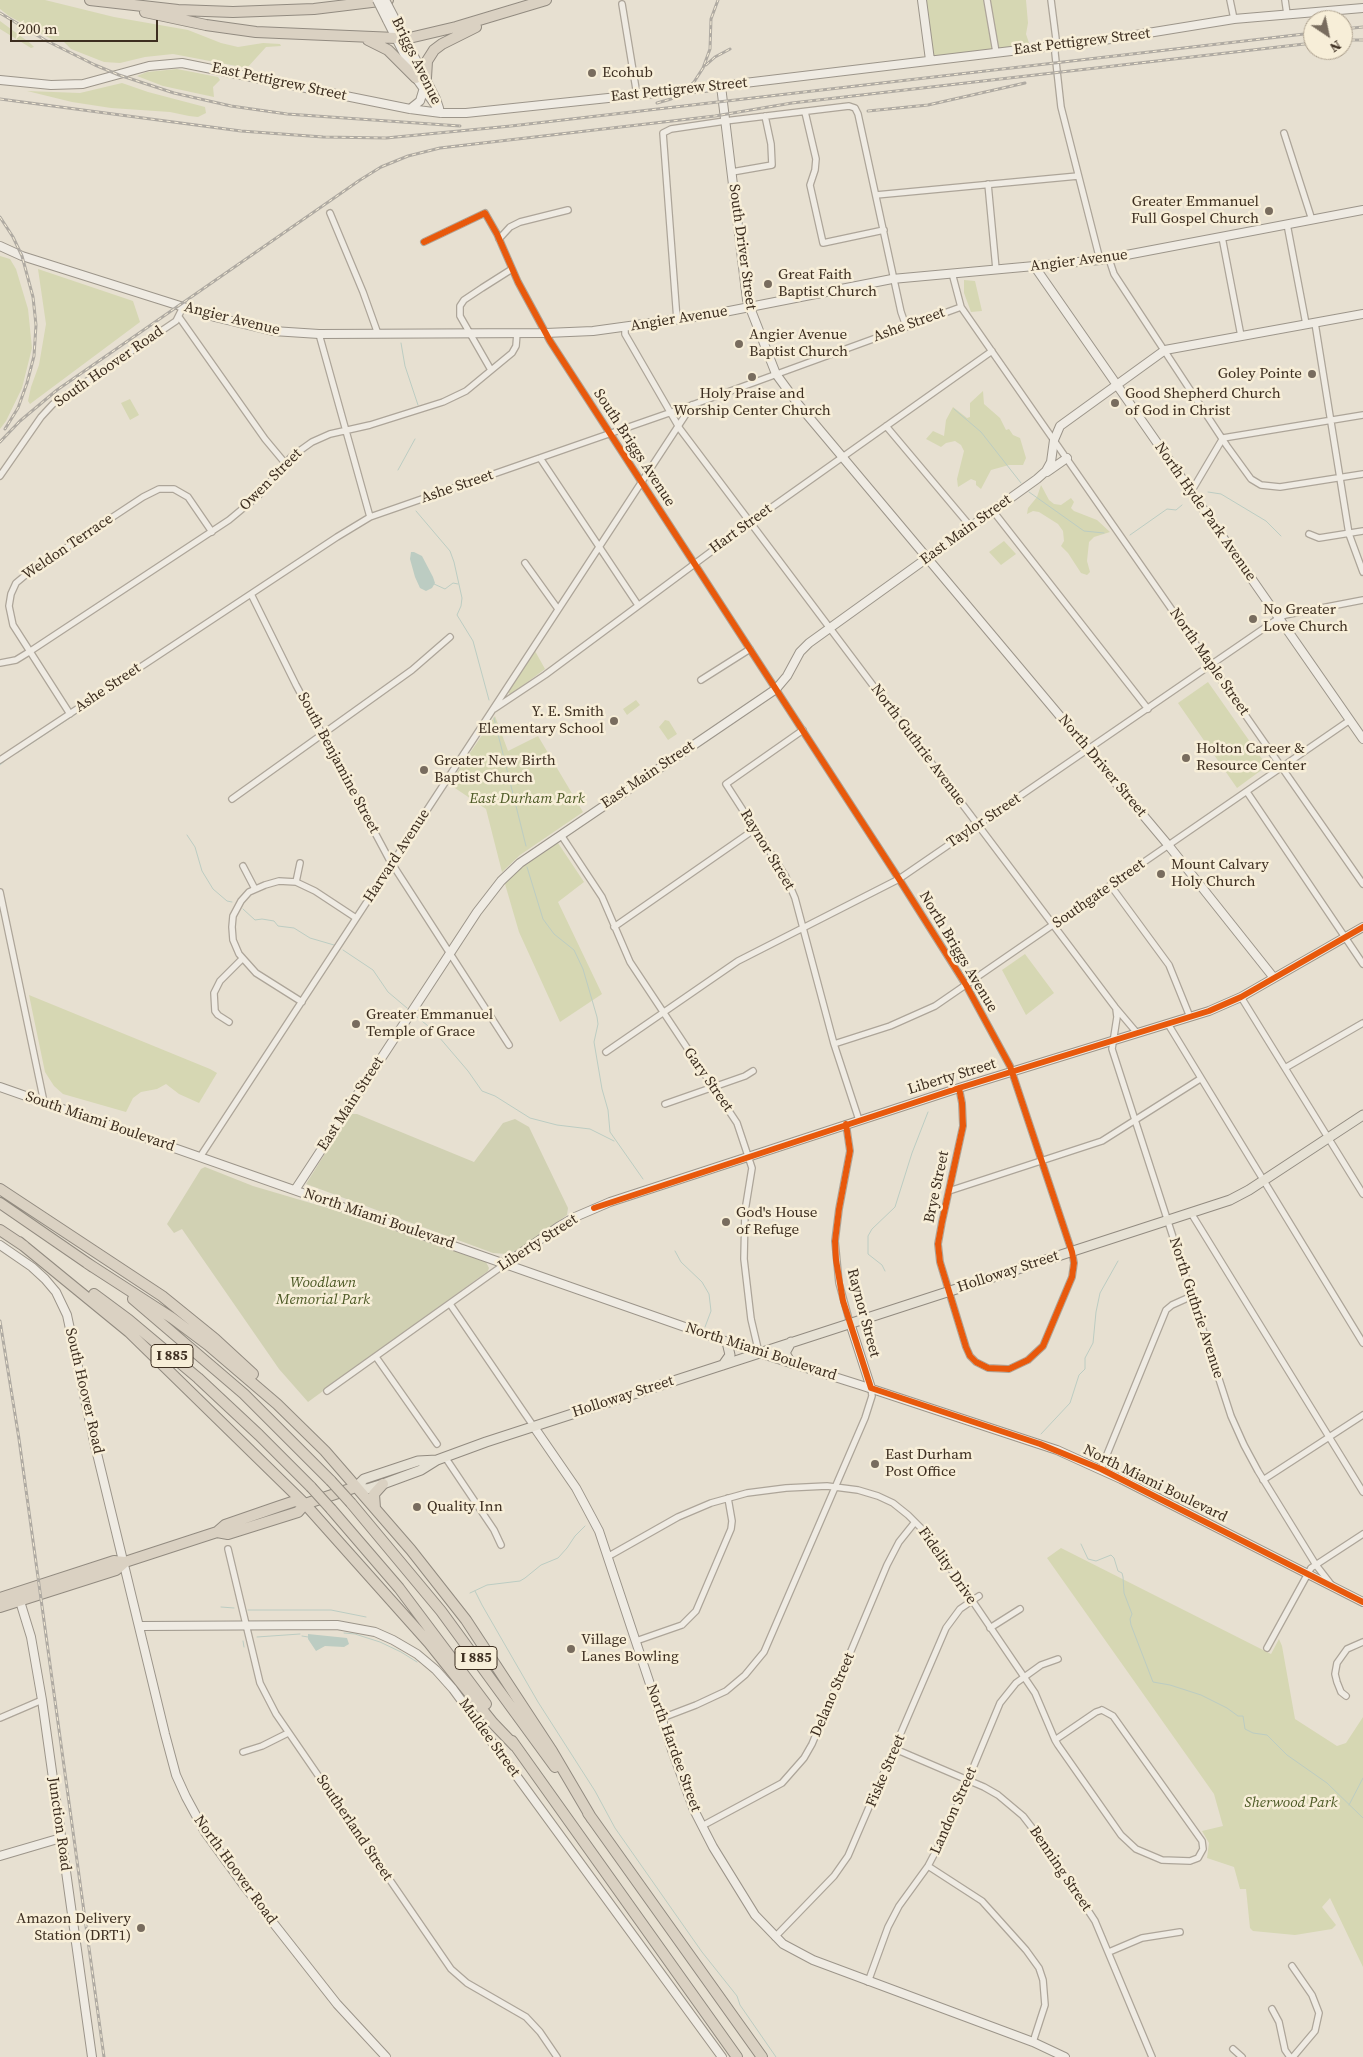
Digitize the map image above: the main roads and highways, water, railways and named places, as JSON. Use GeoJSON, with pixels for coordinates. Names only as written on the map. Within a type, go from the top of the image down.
{"type":"FeatureCollection","features":[{"type":"Feature","properties":{"kind":"highway"},"geometry":{"type":"LineString","coordinates":[[90,0],[183,21],[231,29],[286,35],[400,38],[456,27],[546,0]]}},
{"type":"Feature","properties":{"kind":"highway"},"geometry":{"type":"LineString","coordinates":[[105,3],[178,10],[251,12],[314,9],[387,0]]}},
{"type":"Feature","properties":{"kind":"highway"},"geometry":{"type":"LineString","coordinates":[[358,37],[388,50],[421,78],[427,62],[437,47],[477,26],[534,4]]}},
{"type":"Feature","properties":{"kind":"highway"},"geometry":{"type":"LineString","coordinates":[[0,1189],[125,1270],[180,1310],[248,1369],[272,1393],[293,1419]]}},
{"type":"Feature","properties":{"kind":"highway","name":"I 885"},"geometry":{"type":"LineString","coordinates":[[0,1203],[87,1263],[210,1363],[273,1421],[352,1503],[441,1611],[762,2057]]}},
{"type":"Feature","properties":{"kind":"highway","name":"I 885"},"geometry":{"type":"LineString","coordinates":[[0,1230],[106,1302],[164,1349],[245,1421],[362,1543],[420,1616],[515,1746],[737,2057]]}},
{"type":"Feature","properties":{"kind":"highway"},"geometry":{"type":"LineString","coordinates":[[19,1242],[128,1332],[305,1504],[429,1643],[493,1723],[515,1746]]}},
{"type":"Feature","properties":{"kind":"highway"},"geometry":{"type":"LineString","coordinates":[[87,1263],[154,1305],[190,1331],[243,1374],[325,1451],[444,1591],[479,1639],[552,1751],[592,1819]]}},
{"type":"Feature","properties":{"kind":"highway"},"geometry":{"type":"LineString","coordinates":[[280,1506],[287,1495],[283,1483]]}},
{"type":"Feature","properties":{"kind":"highway"},"geometry":{"type":"LineString","coordinates":[[376,1509],[373,1501],[374,1494],[383,1484]]}},
{"type":"Feature","properties":{"kind":"highway","name":"Holloway Street"},"geometry":{"type":"LineString","coordinates":[[0,1598],[19,1597],[116,1570],[125,1562],[217,1532],[225,1525],[280,1506],[294,1502],[305,1504],[356,1487]]}},
{"type":"Feature","properties":{"kind":"highway","name":"Holloway Street"},"geometry":{"type":"LineString","coordinates":[[217,1532],[228,1534],[298,1512],[305,1504]]}},
{"type":"Feature","properties":{"kind":"highway","name":"Holloway Street"},"geometry":{"type":"LineString","coordinates":[[0,1608],[19,1597]]}},
{"type":"Feature","properties":{"kind":"main road","name":"Holloway Street"},"geometry":{"type":"LineString","coordinates":[[356,1487],[367,1489],[383,1484],[422,1470],[441,1458],[534,1426],[1236,1198],[1363,1115]]}},
{"type":"Feature","properties":{"kind":"main road"},"geometry":{"type":"LineString","coordinates":[[791,1363],[785,1353],[792,1341]]}},
{"type":"Feature","properties":{"kind":"main road"},"geometry":{"type":"LineString","coordinates":[[723,1365],[730,1355],[727,1342]]}},
{"type":"Feature","properties":{"kind":"main road","name":"Holloway Street"},"geometry":{"type":"LineString","coordinates":[[356,1487],[364,1479],[418,1460],[441,1458]]}},
{"type":"Feature","properties":{"kind":"waterway"},"geometry":{"type":"LineString","coordinates":[[401,343],[405,366],[418,405]]}},
{"type":"Feature","properties":{"kind":"waterway"},"geometry":{"type":"LineString","coordinates":[[954,409],[981,432],[1021,483]]}},
{"type":"Feature","properties":{"kind":"waterway"},"geometry":{"type":"LineString","coordinates":[[398,470],[415,439]]}},
{"type":"Feature","properties":{"kind":"waterway"},"geometry":{"type":"LineString","coordinates":[[1029,492],[1084,531],[1104,533]]}},
{"type":"Feature","properties":{"kind":"waterway"},"geometry":{"type":"LineString","coordinates":[[1208,492],[1221,494],[1266,521],[1281,536]]}},
{"type":"Feature","properties":{"kind":"waterway"},"geometry":{"type":"LineString","coordinates":[[1130,535],[1167,509],[1176,510],[1182,505]]}},
{"type":"Feature","properties":{"kind":"waterway"},"geometry":{"type":"LineString","coordinates":[[416,511],[450,551],[462,598],[457,615],[473,641],[489,700]]}},
{"type":"Feature","properties":{"kind":"waterway"},"geometry":{"type":"LineString","coordinates":[[434,584],[445,589],[453,583],[458,584]]}},
{"type":"Feature","properties":{"kind":"waterway"},"geometry":{"type":"LineString","coordinates":[[17,753],[133,676]]}},
{"type":"Feature","properties":{"kind":"waterway"},"geometry":{"type":"LineString","coordinates":[[494,718],[526,846]]}},
{"type":"Feature","properties":{"kind":"waterway"},"geometry":{"type":"LineString","coordinates":[[0,765],[6,760]]}},
{"type":"Feature","properties":{"kind":"waterway"},"geometry":{"type":"LineString","coordinates":[[187,835],[195,847],[202,871],[213,889],[227,901],[232,902]]}},
{"type":"Feature","properties":{"kind":"waterway"},"geometry":{"type":"LineString","coordinates":[[527,867],[543,919],[554,934],[574,950],[583,969],[597,1017],[598,1024],[594,1042],[602,1089],[608,1110],[610,1132],[643,1179]]}},
{"type":"Feature","properties":{"kind":"waterway"},"geometry":{"type":"LineString","coordinates":[[243,909],[255,920],[274,921],[278,926],[294,928],[310,938],[334,945]]}},
{"type":"Feature","properties":{"kind":"waterway"},"geometry":{"type":"LineString","coordinates":[[343,950],[373,970],[388,992],[407,1008]]}},
{"type":"Feature","properties":{"kind":"waterway"},"geometry":{"type":"LineString","coordinates":[[417,1017],[433,1030],[468,1071],[482,1091],[495,1096],[530,1118],[557,1125],[590,1129],[614,1141]]}},
{"type":"Feature","properties":{"kind":"waterway"},"geometry":{"type":"LineString","coordinates":[[885,1271],[882,1265],[868,1254],[868,1236],[872,1229],[895,1207],[912,1153],[928,1112]]}},
{"type":"Feature","properties":{"kind":"waterway"},"geometry":{"type":"LineString","coordinates":[[675,1251],[681,1262],[702,1282],[709,1294],[711,1311],[705,1327]]}},
{"type":"Feature","properties":{"kind":"waterway"},"geometry":{"type":"LineString","coordinates":[[1041,1434],[1070,1403],[1079,1375],[1085,1369],[1085,1358],[1093,1343],[1100,1293],[1118,1261]]}},
{"type":"Feature","properties":{"kind":"waterway"},"geometry":{"type":"LineString","coordinates":[[470,1593],[487,1585],[520,1581],[541,1565],[558,1558],[585,1526]]}},
{"type":"Feature","properties":{"kind":"waterway"},"geometry":{"type":"LineString","coordinates":[[1081,1544],[1088,1559],[1096,1561],[1111,1555],[1114,1558],[1118,1571],[1122,1573],[1124,1593],[1132,1614],[1130,1619],[1131,1625],[1153,1682],[1170,1685],[1201,1695],[1227,1708],[1238,1716],[1243,1716],[1245,1729],[1253,1733],[1267,1735],[1287,1755],[1327,1783],[1363,1818]]}},
{"type":"Feature","properties":{"kind":"waterway"},"geometry":{"type":"LineString","coordinates":[[475,1591],[538,1702],[595,1791],[615,1828],[702,1952],[737,1996],[740,2005],[776,2057]]}},
{"type":"Feature","properties":{"kind":"waterway"},"geometry":{"type":"LineString","coordinates":[[221,1607],[234,1608]]}},
{"type":"Feature","properties":{"kind":"waterway"},"geometry":{"type":"LineString","coordinates":[[248,1610],[331,1610],[366,1617]]}},
{"type":"Feature","properties":{"kind":"waterway"},"geometry":{"type":"LineString","coordinates":[[344,1633],[355,1634],[380,1642],[417,1662]]}},
{"type":"Feature","properties":{"kind":"waterway"},"geometry":{"type":"LineString","coordinates":[[257,1637],[300,1634]]}},
{"type":"Feature","properties":{"kind":"waterway"},"geometry":{"type":"LineString","coordinates":[[302,1636],[308,1637]]}},
{"type":"Feature","properties":{"kind":"waterway"},"geometry":{"type":"LineString","coordinates":[[243,1641],[244,1647]]}},
{"type":"Feature","properties":{"kind":"waterway"},"geometry":{"type":"LineString","coordinates":[[1349,1805],[1363,1778]]}},
{"type":"Feature","properties":{"kind":"railway"},"geometry":{"type":"LineString","coordinates":[[657,103],[671,99],[685,90],[694,82],[703,68],[710,49],[711,19],[718,0]]}},
{"type":"Feature","properties":{"kind":"railway"},"geometry":{"type":"LineString","coordinates":[[0,13],[45,40],[95,65],[174,93],[231,106],[287,114],[460,126]]}},
{"type":"Feature","properties":{"kind":"railway"},"geometry":{"type":"LineString","coordinates":[[1353,28],[1363,27]]}},
{"type":"Feature","properties":{"kind":"railway"},"geometry":{"type":"LineString","coordinates":[[0,99],[241,131],[323,137],[386,138],[511,126],[1303,34]]}},
{"type":"Feature","properties":{"kind":"railway"},"geometry":{"type":"LineString","coordinates":[[1353,40],[1363,40]]}},
{"type":"Feature","properties":{"kind":"railway"},"geometry":{"type":"LineString","coordinates":[[0,442],[20,421],[57,390],[360,180],[381,167],[408,156],[440,148],[715,116],[792,103],[1303,44]]}},
{"type":"Feature","properties":{"kind":"railway"},"geometry":{"type":"LineString","coordinates":[[706,65],[715,57],[730,49]]}},
{"type":"Feature","properties":{"kind":"railway"},"geometry":{"type":"LineString","coordinates":[[868,111],[928,105],[1025,83]]}},
{"type":"Feature","properties":{"kind":"railway"},"geometry":{"type":"LineString","coordinates":[[0,217],[22,256],[33,297],[36,325],[34,356],[27,383],[18,408],[5,429]]}},
{"type":"Feature","properties":{"kind":"railway"},"geometry":{"type":"LineString","coordinates":[[0,1321],[19,1439],[104,2057]]}},
{"type":"Feature","properties":{"kind":"place","name":"Ecohub"},"geometry":{"type":"Point","coordinates":[592,73]}},
{"type":"Feature","properties":{"kind":"place","name":"Greater Emmanuel Full Gospel Church"},"geometry":{"type":"Point","coordinates":[1269,211]}},
{"type":"Feature","properties":{"kind":"place","name":"Great Faith Baptist Church"},"geometry":{"type":"Point","coordinates":[768,284]}},
{"type":"Feature","properties":{"kind":"place","name":"Angier Avenue Baptist Church"},"geometry":{"type":"Point","coordinates":[739,344]}},
{"type":"Feature","properties":{"kind":"place","name":"Goley Pointe"},"geometry":{"type":"Point","coordinates":[1312,374]}},
{"type":"Feature","properties":{"kind":"place","name":"Holy Praise and Worship Center Church"},"geometry":{"type":"Point","coordinates":[752,377]}},
{"type":"Feature","properties":{"kind":"place","name":"Good Shepherd Church of God in Christ"},"geometry":{"type":"Point","coordinates":[1115,403]}},
{"type":"Feature","properties":{"kind":"place","name":"No Greater Love Church"},"geometry":{"type":"Point","coordinates":[1253,619]}},
{"type":"Feature","properties":{"kind":"place","name":"Y. E. Smith Elementary School"},"geometry":{"type":"Point","coordinates":[614,721]}},
{"type":"Feature","properties":{"kind":"place","name":"Holton Career & Resource Center"},"geometry":{"type":"Point","coordinates":[1186,758]}},
{"type":"Feature","properties":{"kind":"place","name":"Greater New Birth Baptist Church"},"geometry":{"type":"Point","coordinates":[424,770]}},
{"type":"Feature","properties":{"kind":"place","name":"Mount Calvary Holy Church"},"geometry":{"type":"Point","coordinates":[1161,874]}},
{"type":"Feature","properties":{"kind":"place","name":"Greater Emmanuel Temple of Grace"},"geometry":{"type":"Point","coordinates":[356,1024]}},
{"type":"Feature","properties":{"kind":"place","name":"God's House of Refuge"},"geometry":{"type":"Point","coordinates":[726,1222]}},
{"type":"Feature","properties":{"kind":"place","name":"East Durham Post Office"},"geometry":{"type":"Point","coordinates":[875,1464]}},
{"type":"Feature","properties":{"kind":"place","name":"Quality Inn"},"geometry":{"type":"Point","coordinates":[417,1507]}},
{"type":"Feature","properties":{"kind":"place","name":"Village Lanes Bowling"},"geometry":{"type":"Point","coordinates":[571,1649]}},
{"type":"Feature","properties":{"kind":"place","name":"Amazon Delivery Station (DRT1)"},"geometry":{"type":"Point","coordinates":[141,1928]}},
{"type":"Feature","properties":{"kind":"park label","name":"East Durham Park"},"geometry":{"type":"Point","coordinates":[527,799]}},
{"type":"Feature","properties":{"kind":"park label","name":"Woodlawn Memorial Park"},"geometry":{"type":"Point","coordinates":[323,1292]}},
{"type":"Feature","properties":{"kind":"park label","name":"Sherwood Park"},"geometry":{"type":"Point","coordinates":[1291,1803]}}]}
